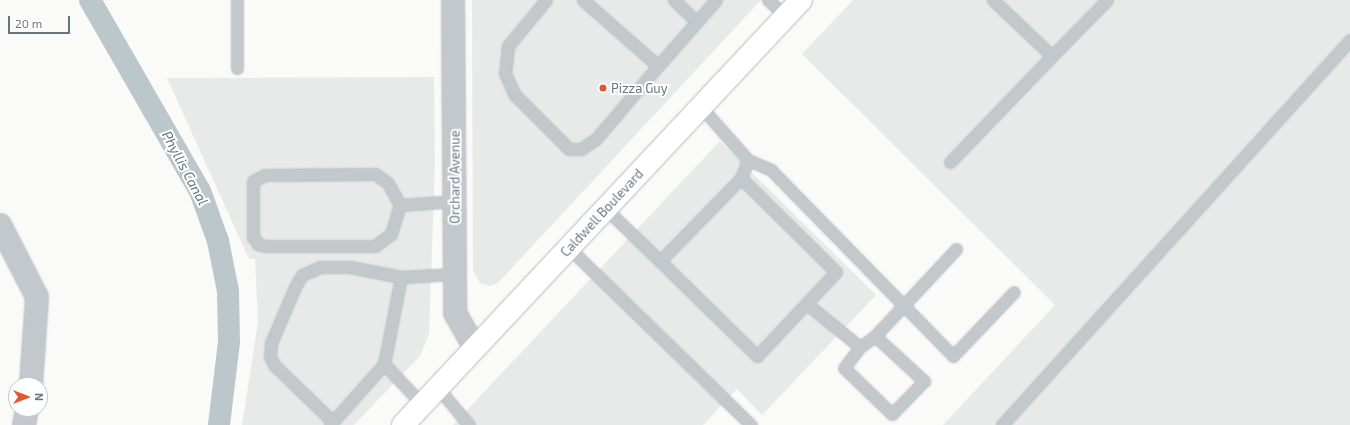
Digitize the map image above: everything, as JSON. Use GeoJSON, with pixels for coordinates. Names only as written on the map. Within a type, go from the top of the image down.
{"type":"FeatureCollection","features":[{"type":"Feature","properties":{"kind":"main road","name":"Caldwell Boulevard"},"geometry":{"type":"LineString","coordinates":[[403,425],[605,208],[702,108],[801,0]]}},
{"type":"Feature","properties":{"kind":"street","name":"Orchard Avenue"},"geometry":{"type":"LineString","coordinates":[[453,0],[456,202],[454,313],[475,348]]}},
{"type":"Feature","properties":{"kind":"street"},"geometry":{"type":"LineString","coordinates":[[0,225],[37,297],[32,377]]}},
{"type":"Feature","properties":{"kind":"lane"},"geometry":{"type":"LineString","coordinates":[[237,0],[237,68]]}},
{"type":"Feature","properties":{"kind":"lane"},"geometry":{"type":"LineString","coordinates":[[546,0],[508,46],[505,73],[515,95],[569,148],[581,148],[596,139],[696,21],[716,0]]}},
{"type":"Feature","properties":{"kind":"lane"},"geometry":{"type":"LineString","coordinates":[[583,0],[658,66]]}},
{"type":"Feature","properties":{"kind":"lane"},"geometry":{"type":"LineString","coordinates":[[674,0],[696,21]]}},
{"type":"Feature","properties":{"kind":"lane"},"geometry":{"type":"LineString","coordinates":[[768,0],[786,16]]}},
{"type":"Feature","properties":{"kind":"lane"},"geometry":{"type":"LineString","coordinates":[[993,0],[1052,56]]}},
{"type":"Feature","properties":{"kind":"lane"},"geometry":{"type":"LineString","coordinates":[[950,162],[1107,0]]}},
{"type":"Feature","properties":{"kind":"lane"},"geometry":{"type":"LineString","coordinates":[[1002,425],[1350,40]]}},
{"type":"Feature","properties":{"kind":"lane"},"geometry":{"type":"LineString","coordinates":[[702,108],[748,160],[772,170],[953,356],[1014,292]]}},
{"type":"Feature","properties":{"kind":"lane"},"geometry":{"type":"LineString","coordinates":[[660,261],[741,178],[748,160]]}},
{"type":"Feature","properties":{"kind":"lane"},"geometry":{"type":"LineString","coordinates":[[376,174],[388,183],[400,205],[391,234],[376,246],[265,246],[258,244],[253,237],[252,181],[265,175],[376,174]]}},
{"type":"Feature","properties":{"kind":"lane"},"geometry":{"type":"LineString","coordinates":[[605,208],[757,356],[836,272],[741,178]]}},
{"type":"Feature","properties":{"kind":"lane"},"geometry":{"type":"LineString","coordinates":[[400,205],[456,202]]}},
{"type":"Feature","properties":{"kind":"lane"},"geometry":{"type":"LineString","coordinates":[[569,248],[750,425]]}},
{"type":"Feature","properties":{"kind":"lane"},"geometry":{"type":"LineString","coordinates":[[875,336],[924,381],[892,414],[844,368],[860,347],[875,336],[956,249]]}},
{"type":"Feature","properties":{"kind":"lane"},"geometry":{"type":"LineString","coordinates":[[401,277],[384,364],[330,423],[275,366],[270,357],[271,342],[296,285],[302,275],[320,267],[350,267],[401,277],[455,274]]}},
{"type":"Feature","properties":{"kind":"lane"},"geometry":{"type":"LineString","coordinates":[[807,304],[860,347]]}},
{"type":"Feature","properties":{"kind":"lane"},"geometry":{"type":"LineString","coordinates":[[384,364],[422,404]]}},
{"type":"Feature","properties":{"kind":"lane"},"geometry":{"type":"LineString","coordinates":[[438,388],[469,425]]}},
{"type":"Feature","properties":{"kind":"shaded area"},"geometry":{"type":"Polygon","coordinates":[[[472,0],[761,0],[497,284],[489,286],[480,283],[473,271],[472,0]]]}},
{"type":"Feature","properties":{"kind":"shaded area"},"geometry":{"type":"Polygon","coordinates":[[[853,0],[1350,0],[1350,425],[943,425],[1055,305],[802,54],[853,0]]]}},
{"type":"Feature","properties":{"kind":"shaded area"},"geometry":{"type":"Polygon","coordinates":[[[434,77],[435,164],[429,334],[420,356],[354,425],[242,425],[258,322],[255,259],[249,259],[167,78],[434,77]]]}},
{"type":"Feature","properties":{"kind":"shaded area"},"geometry":{"type":"Polygon","coordinates":[[[720,141],[876,295],[762,415],[737,389],[703,425],[453,425],[720,141]]]}},
{"type":"Feature","properties":{"kind":"waterway","name":"Phyllis Canal"},"geometry":{"type":"LineString","coordinates":[[90,0],[200,191],[218,241],[228,291],[229,342],[219,425]]}},
{"type":"Feature","properties":{"kind":"place","name":"Pizza Guy"},"geometry":{"type":"Point","coordinates":[603,88]}}]}
